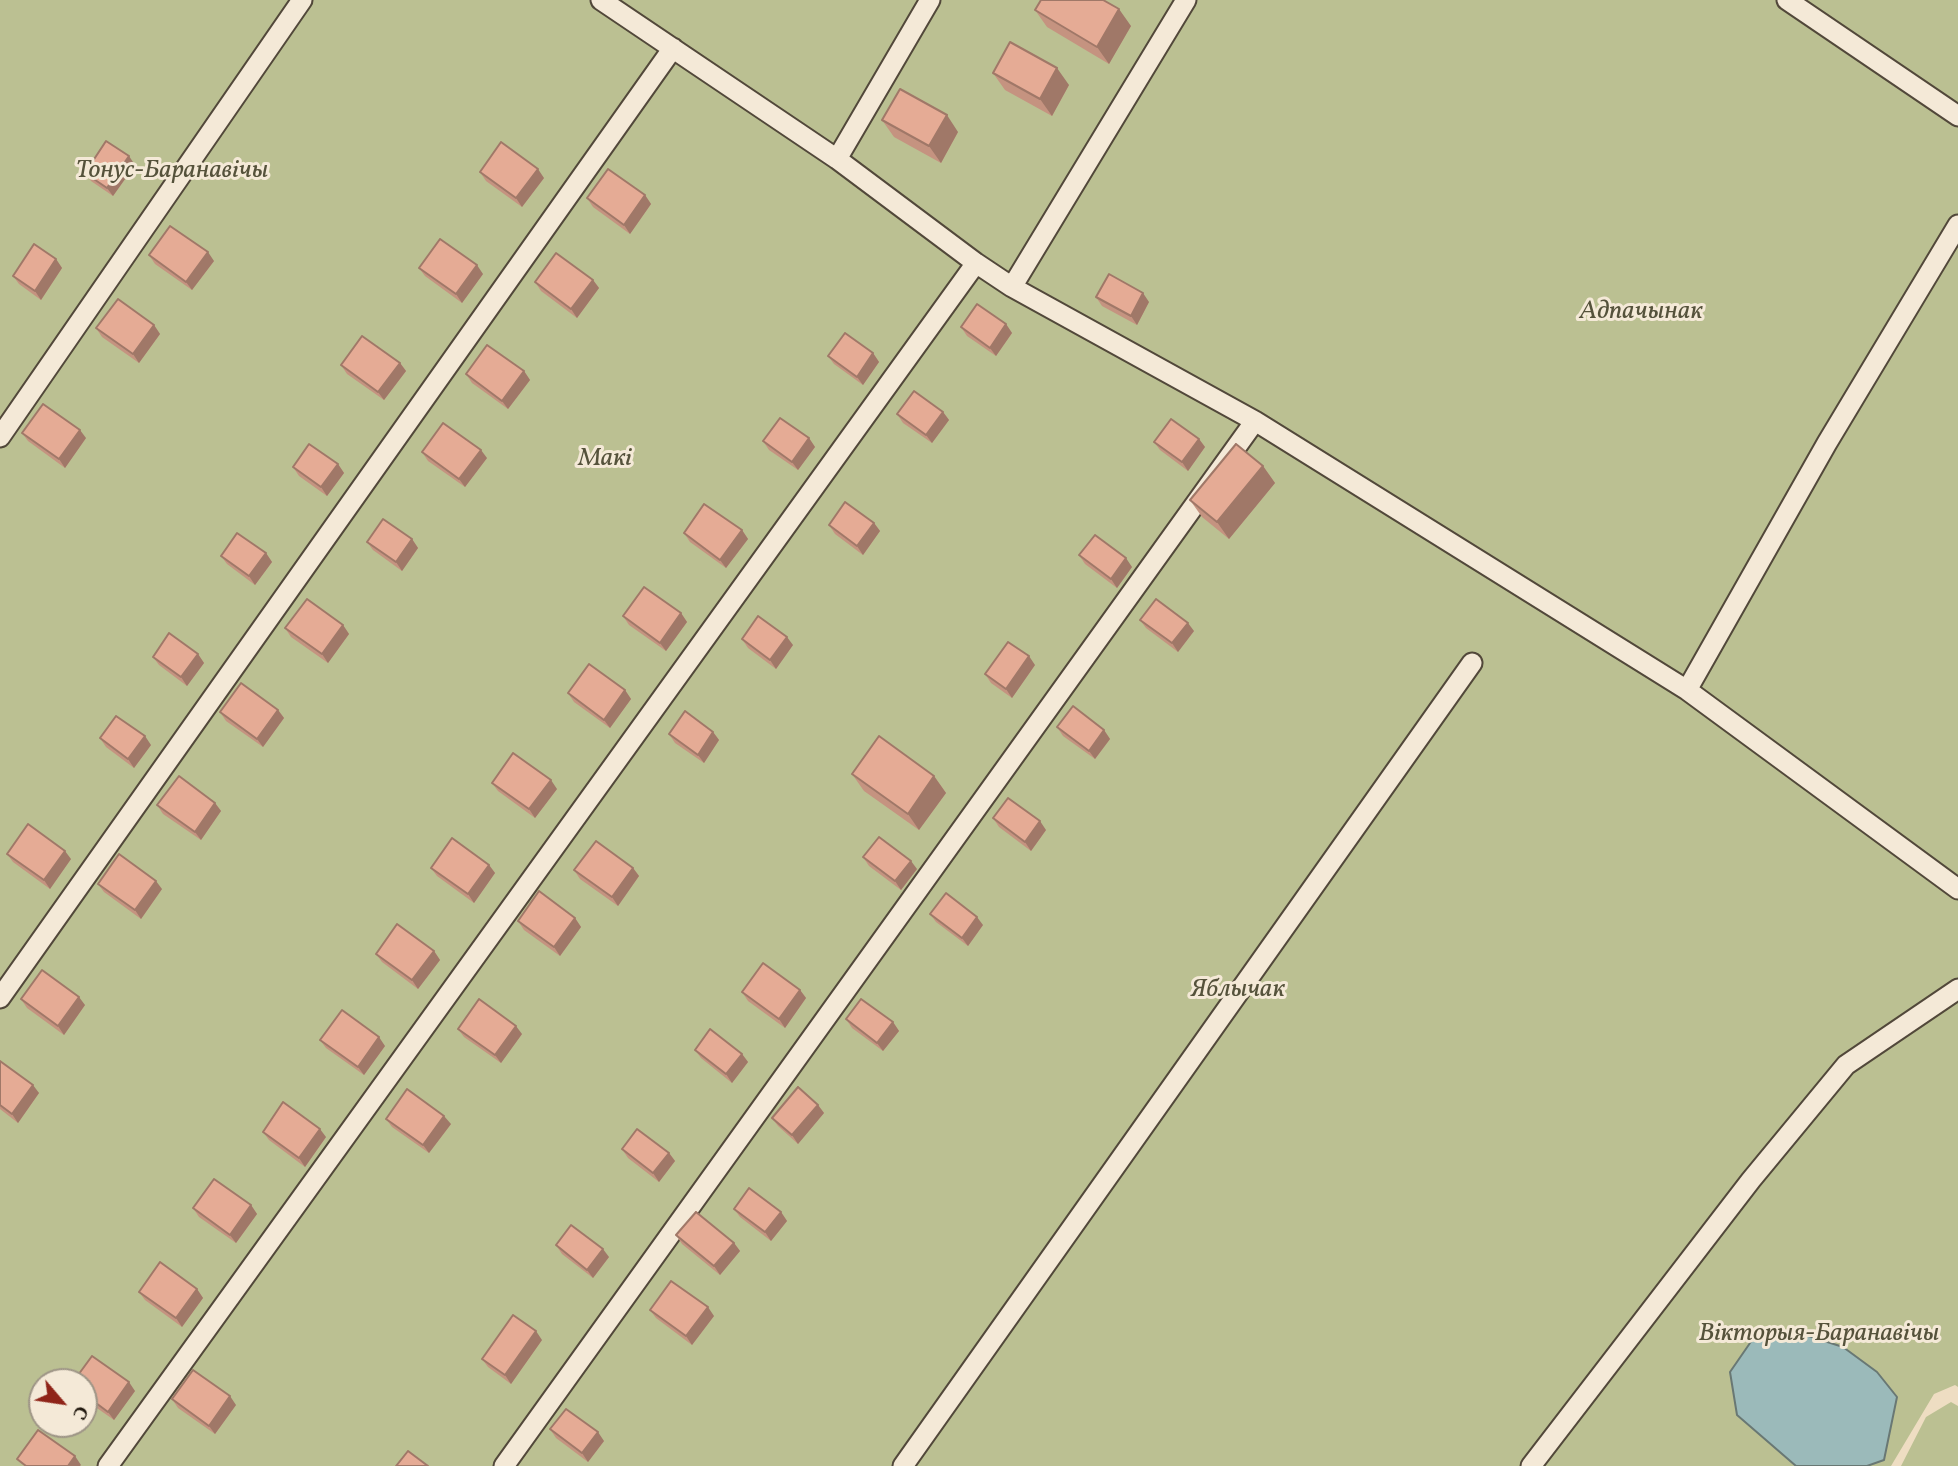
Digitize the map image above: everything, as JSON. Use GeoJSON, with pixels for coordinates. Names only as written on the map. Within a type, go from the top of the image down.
{"type":"FeatureCollection","features":[{"type":"Feature","properties":{"kind":"lane"},"geometry":{"type":"LineString","coordinates":[[0,437],[302,0]]}},
{"type":"Feature","properties":{"kind":"lane"},"geometry":{"type":"LineString","coordinates":[[601,0],[837,159],[1012,287],[1255,421],[1687,690],[1958,888]]}},
{"type":"Feature","properties":{"kind":"lane"},"geometry":{"type":"LineString","coordinates":[[837,159],[930,0]]}},
{"type":"Feature","properties":{"kind":"lane"},"geometry":{"type":"LineString","coordinates":[[1012,287],[1186,0]]}},
{"type":"Feature","properties":{"kind":"lane"},"geometry":{"type":"LineString","coordinates":[[1797,3],[1958,116]]}},
{"type":"Feature","properties":{"kind":"lane"},"geometry":{"type":"LineString","coordinates":[[0,998],[673,48]]}},
{"type":"Feature","properties":{"kind":"lane"},"geometry":{"type":"LineString","coordinates":[[1687,690],[1827,443],[1958,225]]}},
{"type":"Feature","properties":{"kind":"lane"},"geometry":{"type":"LineString","coordinates":[[108,1466],[976,263]]}},
{"type":"Feature","properties":{"kind":"lane"},"geometry":{"type":"LineString","coordinates":[[504,1466],[1255,421]]}},
{"type":"Feature","properties":{"kind":"lane"},"geometry":{"type":"LineString","coordinates":[[903,1466],[1472,663]]}},
{"type":"Feature","properties":{"kind":"lane"},"geometry":{"type":"LineString","coordinates":[[1531,1466],[1751,1180],[1846,1065],[1958,989]]}},
{"type":"Feature","properties":{"kind":"green space"},"geometry":{"type":"Polygon","coordinates":[[[0,0],[1958,0],[1958,1387],[1955,1385],[1934,1394],[1891,1466],[0,1466],[0,0]]]}},
{"type":"Feature","properties":{"kind":"green space"},"geometry":{"type":"Polygon","coordinates":[[[1951,1402],[1958,1406],[1958,1466],[1901,1466],[1926,1417],[1951,1402]]]}},
{"type":"Feature","properties":{"kind":"water"},"geometry":{"type":"Polygon","coordinates":[[[1759,1330],[1793,1331],[1843,1347],[1877,1372],[1897,1397],[1884,1460],[1867,1466],[1796,1466],[1737,1415],[1730,1372],[1759,1330]]]}},
{"type":"Feature","properties":{"kind":"building"},"geometry":{"type":"Polygon","coordinates":[[[1041,0],[1103,0],[1119,9],[1097,47],[1035,10],[1041,0]]]}},
{"type":"Feature","properties":{"kind":"building"},"geometry":{"type":"Polygon","coordinates":[[[1010,42],[1057,68],[1040,99],[993,73],[1010,42]]]}},
{"type":"Feature","properties":{"kind":"building"},"geometry":{"type":"Polygon","coordinates":[[[900,89],[947,115],[929,146],[882,120],[900,89]]]}},
{"type":"Feature","properties":{"kind":"building"},"geometry":{"type":"Polygon","coordinates":[[[106,141],[129,156],[107,188],[85,173],[106,141]]]}},
{"type":"Feature","properties":{"kind":"building"},"geometry":{"type":"Polygon","coordinates":[[[501,142],[538,169],[516,198],[480,172],[501,142]]]}},
{"type":"Feature","properties":{"kind":"building"},"geometry":{"type":"Polygon","coordinates":[[[608,169],[645,195],[624,225],[587,198],[608,169]]]}},
{"type":"Feature","properties":{"kind":"building"},"geometry":{"type":"Polygon","coordinates":[[[170,226],[208,252],[186,282],[149,255],[170,226]]]}},
{"type":"Feature","properties":{"kind":"building"},"geometry":{"type":"Polygon","coordinates":[[[440,239],[477,265],[456,294],[419,268],[440,239]]]}},
{"type":"Feature","properties":{"kind":"building"},"geometry":{"type":"Polygon","coordinates":[[[34,244],[56,259],[35,291],[13,276],[34,244]]]}},
{"type":"Feature","properties":{"kind":"building"},"geometry":{"type":"Polygon","coordinates":[[[556,253],[593,280],[571,309],[535,282],[556,253]]]}},
{"type":"Feature","properties":{"kind":"building"},"geometry":{"type":"Polygon","coordinates":[[[1109,274],[1143,293],[1131,316],[1096,297],[1109,274]]]}},
{"type":"Feature","properties":{"kind":"building"},"geometry":{"type":"Polygon","coordinates":[[[118,299],[154,325],[133,354],[96,328],[118,299]]]}},
{"type":"Feature","properties":{"kind":"building"},"geometry":{"type":"Polygon","coordinates":[[[977,304],[1006,324],[990,348],[961,327],[977,304]]]}},
{"type":"Feature","properties":{"kind":"building"},"geometry":{"type":"Polygon","coordinates":[[[845,333],[873,353],[857,377],[828,356],[845,333]]]}},
{"type":"Feature","properties":{"kind":"building"},"geometry":{"type":"Polygon","coordinates":[[[362,336],[400,363],[378,392],[341,365],[362,336]]]}},
{"type":"Feature","properties":{"kind":"building"},"geometry":{"type":"Polygon","coordinates":[[[487,345],[524,371],[502,401],[466,374],[487,345]]]}},
{"type":"Feature","properties":{"kind":"building"},"geometry":{"type":"Polygon","coordinates":[[[914,391],[943,412],[926,435],[897,414],[914,391]]]}},
{"type":"Feature","properties":{"kind":"building"},"geometry":{"type":"Polygon","coordinates":[[[43,404],[80,430],[59,459],[22,433],[43,404]]]}},
{"type":"Feature","properties":{"kind":"building"},"geometry":{"type":"Polygon","coordinates":[[[780,418],[809,438],[792,462],[763,441],[780,418]]]}},
{"type":"Feature","properties":{"kind":"building"},"geometry":{"type":"Polygon","coordinates":[[[1171,419],[1199,439],[1182,462],[1154,442],[1171,419]]]}},
{"type":"Feature","properties":{"kind":"building"},"geometry":{"type":"Polygon","coordinates":[[[443,423],[481,450],[459,479],[422,452],[443,423]]]}},
{"type":"Feature","properties":{"kind":"building"},"geometry":{"type":"Polygon","coordinates":[[[309,444],[338,464],[321,487],[293,467],[309,444]]]}},
{"type":"Feature","properties":{"kind":"building"},"geometry":{"type":"Polygon","coordinates":[[[1236,444],[1263,466],[1217,522],[1190,500],[1236,444]]]}},
{"type":"Feature","properties":{"kind":"building"},"geometry":{"type":"Polygon","coordinates":[[[845,502],[874,523],[857,546],[829,525],[845,502]]]}},
{"type":"Feature","properties":{"kind":"building"},"geometry":{"type":"Polygon","coordinates":[[[704,504],[742,530],[720,560],[684,533],[704,504]]]}},
{"type":"Feature","properties":{"kind":"building"},"geometry":{"type":"Polygon","coordinates":[[[383,519],[412,539],[396,562],[367,542],[383,519]]]}},
{"type":"Feature","properties":{"kind":"building"},"geometry":{"type":"Polygon","coordinates":[[[237,533],[266,553],[249,576],[221,556],[237,533]]]}},
{"type":"Feature","properties":{"kind":"building"},"geometry":{"type":"Polygon","coordinates":[[[1095,535],[1126,558],[1111,579],[1079,555],[1095,535]]]}},
{"type":"Feature","properties":{"kind":"building"},"geometry":{"type":"Polygon","coordinates":[[[644,587],[681,613],[660,643],[623,616],[644,587]]]}},
{"type":"Feature","properties":{"kind":"building"},"geometry":{"type":"Polygon","coordinates":[[[307,599],[343,625],[322,654],[285,628],[307,599]]]}},
{"type":"Feature","properties":{"kind":"building"},"geometry":{"type":"Polygon","coordinates":[[[1156,599],[1188,623],[1172,643],[1140,620],[1156,599]]]}},
{"type":"Feature","properties":{"kind":"building"},"geometry":{"type":"Polygon","coordinates":[[[758,616],[787,637],[770,660],[742,639],[758,616]]]}},
{"type":"Feature","properties":{"kind":"building"},"geometry":{"type":"Polygon","coordinates":[[[169,633],[198,654],[181,677],[153,657],[169,633]]]}},
{"type":"Feature","properties":{"kind":"building"},"geometry":{"type":"Polygon","coordinates":[[[1008,642],[1029,656],[1006,689],[985,674],[1008,642]]]}},
{"type":"Feature","properties":{"kind":"building"},"geometry":{"type":"Polygon","coordinates":[[[589,664],[625,690],[604,720],[568,693],[589,664]]]}},
{"type":"Feature","properties":{"kind":"building"},"geometry":{"type":"Polygon","coordinates":[[[241,683],[278,710],[257,739],[220,712],[241,683]]]}},
{"type":"Feature","properties":{"kind":"building"},"geometry":{"type":"Polygon","coordinates":[[[1073,706],[1104,730],[1089,751],[1057,727],[1073,706]]]}},
{"type":"Feature","properties":{"kind":"building"},"geometry":{"type":"Polygon","coordinates":[[[685,711],[713,732],[698,755],[669,734],[685,711]]]}},
{"type":"Feature","properties":{"kind":"building"},"geometry":{"type":"Polygon","coordinates":[[[116,716],[145,736],[128,759],[100,738],[116,716]]]}},
{"type":"Feature","properties":{"kind":"building"},"geometry":{"type":"Polygon","coordinates":[[[879,736],[934,776],[908,814],[852,774],[879,736]]]}},
{"type":"Feature","properties":{"kind":"building"},"geometry":{"type":"Polygon","coordinates":[[[513,753],[551,780],[529,809],[492,783],[513,753]]]}},
{"type":"Feature","properties":{"kind":"building"},"geometry":{"type":"Polygon","coordinates":[[[179,776],[215,803],[195,832],[157,805],[179,776]]]}},
{"type":"Feature","properties":{"kind":"building"},"geometry":{"type":"Polygon","coordinates":[[[1008,798],[1040,821],[1025,842],[993,818],[1008,798]]]}},
{"type":"Feature","properties":{"kind":"building"},"geometry":{"type":"Polygon","coordinates":[[[28,824],[65,851],[44,880],[7,854],[28,824]]]}},
{"type":"Feature","properties":{"kind":"building"},"geometry":{"type":"Polygon","coordinates":[[[879,837],[911,861],[895,881],[863,857],[879,837]]]}},
{"type":"Feature","properties":{"kind":"building"},"geometry":{"type":"Polygon","coordinates":[[[452,838],[489,865],[468,894],[431,868],[452,838]]]}},
{"type":"Feature","properties":{"kind":"building"},"geometry":{"type":"Polygon","coordinates":[[[596,841],[633,868],[612,897],[574,870],[596,841]]]}},
{"type":"Feature","properties":{"kind":"building"},"geometry":{"type":"Polygon","coordinates":[[[119,854],[156,881],[135,910],[98,884],[119,854]]]}},
{"type":"Feature","properties":{"kind":"building"},"geometry":{"type":"Polygon","coordinates":[[[539,891],[575,918],[554,947],[518,921],[539,891]]]}},
{"type":"Feature","properties":{"kind":"building"},"geometry":{"type":"Polygon","coordinates":[[[946,893],[977,917],[962,938],[930,914],[946,893]]]}},
{"type":"Feature","properties":{"kind":"building"},"geometry":{"type":"Polygon","coordinates":[[[397,924],[434,951],[412,980],[376,954],[397,924]]]}},
{"type":"Feature","properties":{"kind":"building"},"geometry":{"type":"Polygon","coordinates":[[[763,963],[800,990],[779,1019],[742,992],[763,963]]]}},
{"type":"Feature","properties":{"kind":"building"},"geometry":{"type":"Polygon","coordinates":[[[42,970],[79,997],[58,1026],[21,999],[42,970]]]}},
{"type":"Feature","properties":{"kind":"building"},"geometry":{"type":"Polygon","coordinates":[[[479,999],[516,1026],[495,1055],[458,1029],[479,999]]]}},
{"type":"Feature","properties":{"kind":"building"},"geometry":{"type":"Polygon","coordinates":[[[861,999],[893,1022],[877,1043],[846,1019],[861,999]]]}},
{"type":"Feature","properties":{"kind":"building"},"geometry":{"type":"Polygon","coordinates":[[[342,1010],[379,1037],[358,1067],[320,1040],[342,1010]]]}},
{"type":"Feature","properties":{"kind":"building"},"geometry":{"type":"Polygon","coordinates":[[[710,1029],[742,1054],[726,1074],[695,1050],[710,1029]]]}},
{"type":"Feature","properties":{"kind":"building"},"geometry":{"type":"Polygon","coordinates":[[[0,1061],[33,1085],[12,1114],[0,1105],[0,1061]]]}},
{"type":"Feature","properties":{"kind":"building"},"geometry":{"type":"Polygon","coordinates":[[[798,1087],[818,1105],[792,1135],[772,1118],[798,1087]]]}},
{"type":"Feature","properties":{"kind":"building"},"geometry":{"type":"Polygon","coordinates":[[[407,1089],[444,1116],[423,1145],[386,1119],[407,1089]]]}},
{"type":"Feature","properties":{"kind":"building"},"geometry":{"type":"Polygon","coordinates":[[[283,1102],[320,1129],[299,1158],[263,1132],[283,1102]]]}},
{"type":"Feature","properties":{"kind":"building"},"geometry":{"type":"Polygon","coordinates":[[[637,1129],[669,1153],[653,1173],[622,1149],[637,1129]]]}},
{"type":"Feature","properties":{"kind":"building"},"geometry":{"type":"Polygon","coordinates":[[[214,1179],[251,1205],[230,1235],[193,1208],[214,1179]]]}},
{"type":"Feature","properties":{"kind":"building"},"geometry":{"type":"Polygon","coordinates":[[[749,1188],[781,1212],[765,1232],[734,1209],[749,1188]]]}},
{"type":"Feature","properties":{"kind":"building"},"geometry":{"type":"Polygon","coordinates":[[[696,1212],[734,1243],[714,1266],[676,1235],[696,1212]]]}},
{"type":"Feature","properties":{"kind":"building"},"geometry":{"type":"Polygon","coordinates":[[[571,1225],[603,1249],[587,1270],[556,1245],[571,1225]]]}},
{"type":"Feature","properties":{"kind":"building"},"geometry":{"type":"Polygon","coordinates":[[[160,1262],[197,1289],[176,1318],[139,1292],[160,1262]]]}},
{"type":"Feature","properties":{"kind":"building"},"geometry":{"type":"Polygon","coordinates":[[[671,1281],[708,1307],[686,1336],[650,1310],[671,1281]]]}},
{"type":"Feature","properties":{"kind":"building"},"geometry":{"type":"Polygon","coordinates":[[[513,1315],[536,1331],[505,1375],[482,1359],[513,1315]]]}},
{"type":"Feature","properties":{"kind":"building"},"geometry":{"type":"Polygon","coordinates":[[[92,1356],[129,1382],[108,1412],[98,1404],[98,1368],[83,1368],[92,1356]]]}},
{"type":"Feature","properties":{"kind":"building"},"geometry":{"type":"Polygon","coordinates":[[[193,1370],[230,1396],[209,1426],[172,1399],[193,1370]]]}},
{"type":"Feature","properties":{"kind":"building"},"geometry":{"type":"Polygon","coordinates":[[[566,1409],[598,1432],[582,1453],[550,1429],[566,1409]]]}},
{"type":"Feature","properties":{"kind":"building"},"geometry":{"type":"Polygon","coordinates":[[[32,1438],[49,1438],[75,1456],[68,1466],[26,1466],[17,1459],[32,1438]]]}},
{"type":"Feature","properties":{"kind":"building"},"geometry":{"type":"Polygon","coordinates":[[[408,1451],[428,1466],[396,1466],[408,1451]]]}},
{"type":"Feature","properties":{"kind":"park label","name":"Тонус-Баранавічы"},"geometry":{"type":"Point","coordinates":[172,172]}},
{"type":"Feature","properties":{"kind":"park label","name":"Адпачынак"},"geometry":{"type":"Point","coordinates":[1641,313]}},
{"type":"Feature","properties":{"kind":"park label","name":"Макі"},"geometry":{"type":"Point","coordinates":[605,460]}},
{"type":"Feature","properties":{"kind":"park label","name":"Яблычак"},"geometry":{"type":"Point","coordinates":[1238,991]}},
{"type":"Feature","properties":{"kind":"park label","name":"Вікторыя-Баранавічы"},"geometry":{"type":"Point","coordinates":[1819,1335]}}]}
